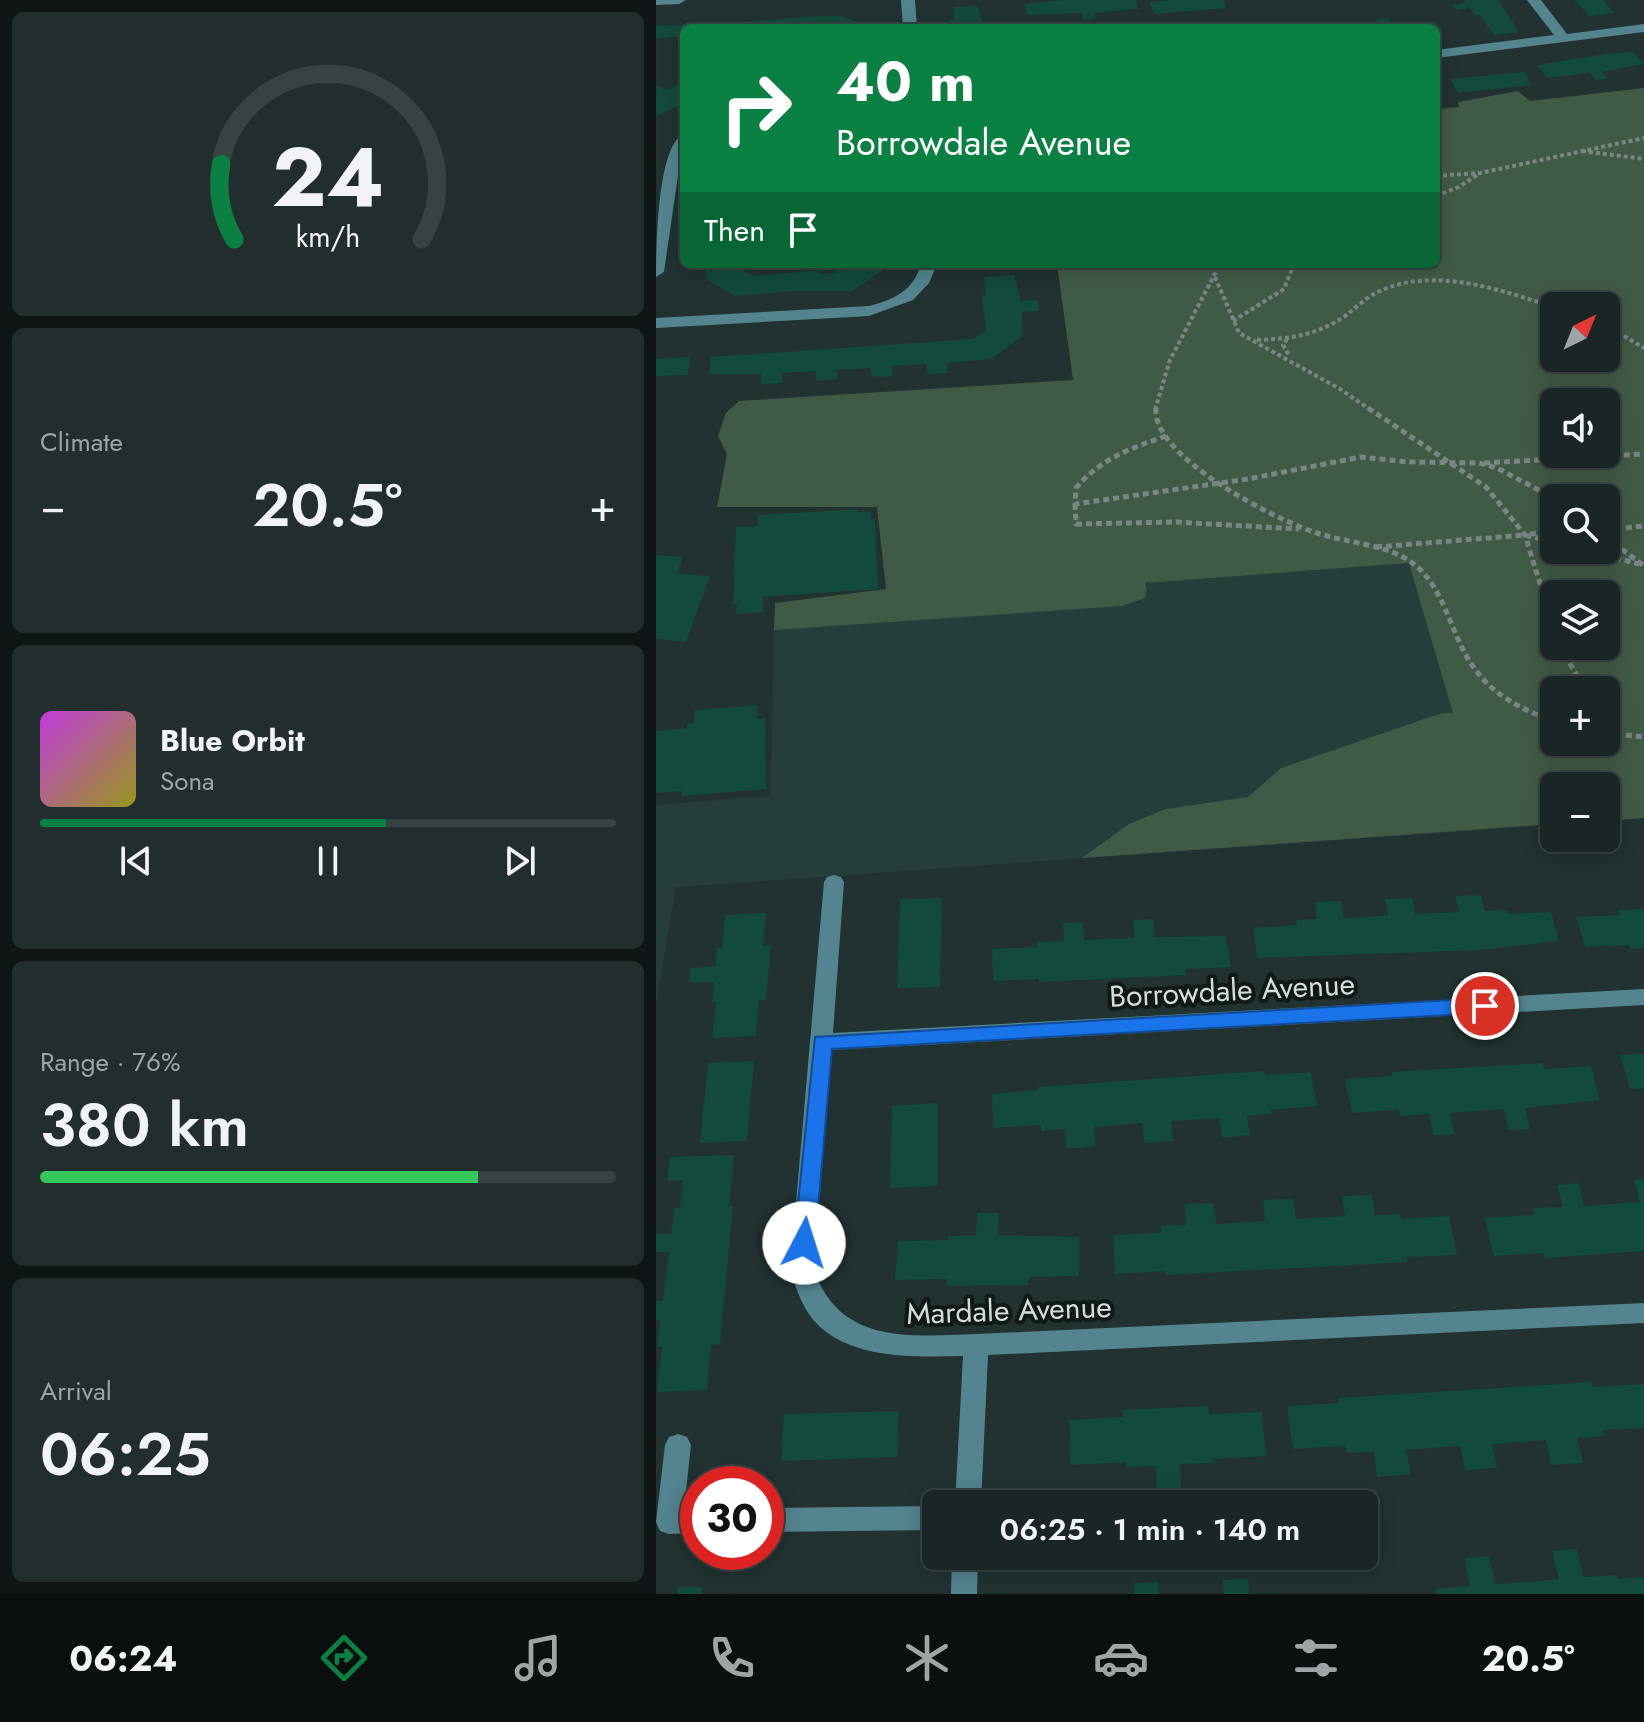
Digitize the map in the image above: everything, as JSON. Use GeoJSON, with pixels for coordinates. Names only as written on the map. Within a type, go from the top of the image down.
{"type":"FeatureCollection","features":[{"type":"Feature","properties":{"kind":"street"},"geometry":{"type":"LineString","coordinates":[[656,1],[679,0]]}},
{"type":"Feature","properties":{"kind":"street"},"geometry":{"type":"LineString","coordinates":[[908,0],[910,24]]}},
{"type":"Feature","properties":{"kind":"street"},"geometry":{"type":"LineString","coordinates":[[1534,0],[1564,39]]}},
{"type":"Feature","properties":{"kind":"street"},"geometry":{"type":"LineString","coordinates":[[1440,54],[1644,28]]}},
{"type":"Feature","properties":{"kind":"street"},"geometry":{"type":"LineString","coordinates":[[656,272],[680,143]]}},
{"type":"Feature","properties":{"kind":"street"},"geometry":{"type":"LineString","coordinates":[[656,323],[869,311],[894,304],[916,292],[923,284],[928,268]]}},
{"type":"Feature","properties":{"kind":"street","name":"Mardale Avenue"},"geometry":{"type":"LineString","coordinates":[[834,882],[802,1271],[806,1289],[829,1320],[866,1339],[904,1346],[1644,1313]]}},
{"type":"Feature","properties":{"kind":"street","name":"Borrowdale Avenue"},"geometry":{"type":"LineString","coordinates":[[823,1042],[1644,997]]}},
{"type":"Feature","properties":{"kind":"street"},"geometry":{"type":"LineString","coordinates":[[969,1490],[976,1345]]}},
{"type":"Feature","properties":{"kind":"street"},"geometry":{"type":"LineString","coordinates":[[678,1445],[669,1522],[680,1522]]}},
{"type":"Feature","properties":{"kind":"street"},"geometry":{"type":"LineString","coordinates":[[784,1520],[922,1518]]}},
{"type":"Feature","properties":{"kind":"street"},"geometry":{"type":"LineString","coordinates":[[964,1594],[965,1570]]}},
{"type":"Feature","properties":{"kind":"path"},"geometry":{"type":"LineString","coordinates":[[1440,176],[1480,173],[1644,138]]}},
{"type":"Feature","properties":{"kind":"path"},"geometry":{"type":"LineString","coordinates":[[1581,151],[1644,159]]}},
{"type":"Feature","properties":{"kind":"path"},"geometry":{"type":"LineString","coordinates":[[1440,194],[1459,187],[1480,173]]}},
{"type":"Feature","properties":{"kind":"path"},"geometry":{"type":"LineString","coordinates":[[1218,268],[1168,366],[1156,401],[1155,415],[1166,436],[1219,484],[1304,529]]}},
{"type":"Feature","properties":{"kind":"path"},"geometry":{"type":"LineString","coordinates":[[1233,321],[1284,289],[1292,268]]}},
{"type":"Feature","properties":{"kind":"path"},"geometry":{"type":"LineString","coordinates":[[1214,276],[1239,333],[1340,389],[1486,487],[1525,535],[1540,584]]}},
{"type":"Feature","properties":{"kind":"path"},"geometry":{"type":"LineString","coordinates":[[1254,341],[1288,339],[1329,327],[1369,297],[1405,283],[1458,284],[1540,304]]}},
{"type":"Feature","properties":{"kind":"path"},"geometry":{"type":"LineString","coordinates":[[1620,333],[1644,348]]}},
{"type":"Feature","properties":{"kind":"path"},"geometry":{"type":"LineString","coordinates":[[1288,339],[1283,345],[1293,361]]}},
{"type":"Feature","properties":{"kind":"path"},"geometry":{"type":"LineString","coordinates":[[1166,436],[1120,451],[1100,462],[1076,488],[1076,524],[1176,522],[1304,529],[1412,561],[1425,571],[1434,585],[1461,651],[1477,676],[1513,704],[1540,715]]}},
{"type":"Feature","properties":{"kind":"path"},"geometry":{"type":"LineString","coordinates":[[1075,504],[1219,484],[1361,457],[1479,463],[1644,454]]}},
{"type":"Feature","properties":{"kind":"path"},"geometry":{"type":"LineString","coordinates":[[1479,463],[1497,468],[1540,491]]}},
{"type":"Feature","properties":{"kind":"path"},"geometry":{"type":"LineString","coordinates":[[1620,529],[1644,526]]}},
{"type":"Feature","properties":{"kind":"path"},"geometry":{"type":"LineString","coordinates":[[1375,548],[1540,533]]}},
{"type":"Feature","properties":{"kind":"path"},"geometry":{"type":"LineString","coordinates":[[1525,535],[1540,539]]}},
{"type":"Feature","properties":{"kind":"path"},"geometry":{"type":"LineString","coordinates":[[1620,548],[1642,565]]}},
{"type":"Feature","properties":{"kind":"path"},"geometry":{"type":"LineString","coordinates":[[1620,559],[1642,565]]}},
{"type":"Feature","properties":{"kind":"path"},"geometry":{"type":"LineString","coordinates":[[1620,735],[1644,737]]}},
{"type":"Feature","properties":{"kind":"shaded area"},"geometry":{"type":"Polygon","coordinates":[[[1410,563],[1454,713],[1493,829],[676,887],[656,1005],[656,805],[770,796],[775,603],[887,594],[1144,583],[1410,563]]]}},
{"type":"Feature","properties":{"kind":"green space"},"geometry":{"type":"Polygon","coordinates":[[[1644,88],[1644,818],[1620,820],[1620,772],[1540,772],[1540,825],[1082,858],[1129,824],[1166,809],[1248,797],[1281,768],[1442,713],[1453,713],[1409,563],[1145,583],[1145,598],[1122,606],[774,630],[775,603],[886,589],[877,507],[717,507],[727,454],[718,436],[726,413],[739,401],[1073,380],[1058,268],[1440,268],[1440,109],[1459,107],[1458,102],[1518,91],[1530,101],[1644,88]]]}},
{"type":"Feature","properties":{"kind":"building"},"geometry":{"type":"Polygon","coordinates":[[[1063,0],[1135,0],[1138,9],[1094,13],[1096,19],[1083,20],[1082,13],[1027,15],[1025,4],[1063,0]]]}},
{"type":"Feature","properties":{"kind":"building"},"geometry":{"type":"Polygon","coordinates":[[[1223,0],[1226,8],[1154,14],[1149,2],[1223,0]]]}},
{"type":"Feature","properties":{"kind":"building"},"geometry":{"type":"Polygon","coordinates":[[[1464,0],[1498,0],[1519,32],[1494,35],[1480,15],[1476,16],[1470,8],[1456,10],[1452,5],[1466,3],[1464,0]]]}},
{"type":"Feature","properties":{"kind":"building"},"geometry":{"type":"Polygon","coordinates":[[[1574,0],[1603,0],[1614,13],[1590,16],[1574,0]]]}},
{"type":"Feature","properties":{"kind":"building"},"geometry":{"type":"Polygon","coordinates":[[[978,6],[983,24],[950,24],[950,20],[954,20],[953,7],[978,6]]]}},
{"type":"Feature","properties":{"kind":"building"},"geometry":{"type":"Polygon","coordinates":[[[842,16],[863,24],[740,24],[842,16]]]}},
{"type":"Feature","properties":{"kind":"building"},"geometry":{"type":"Polygon","coordinates":[[[1387,18],[1391,24],[1378,24],[1375,20],[1387,18]]]}},
{"type":"Feature","properties":{"kind":"building"},"geometry":{"type":"Polygon","coordinates":[[[1435,21],[1437,24],[1403,24],[1435,21]]]}},
{"type":"Feature","properties":{"kind":"building"},"geometry":{"type":"Polygon","coordinates":[[[680,25],[680,37],[656,38],[656,26],[680,25]]]}},
{"type":"Feature","properties":{"kind":"building"},"geometry":{"type":"Polygon","coordinates":[[[1633,52],[1644,64],[1602,72],[1608,79],[1596,80],[1590,73],[1547,78],[1537,65],[1604,54],[1633,52]]]}},
{"type":"Feature","properties":{"kind":"building"},"geometry":{"type":"Polygon","coordinates":[[[1524,72],[1532,85],[1458,93],[1450,79],[1524,72]]]}},
{"type":"Feature","properties":{"kind":"building"},"geometry":{"type":"Polygon","coordinates":[[[680,83],[680,105],[656,117],[656,85],[666,90],[680,83]]]}},
{"type":"Feature","properties":{"kind":"building"},"geometry":{"type":"Polygon","coordinates":[[[707,268],[743,268],[754,276],[821,270],[820,274],[834,273],[840,268],[882,268],[852,291],[791,291],[735,296],[706,279],[707,268]]]}},
{"type":"Feature","properties":{"kind":"building"},"geometry":{"type":"Polygon","coordinates":[[[1014,275],[1021,301],[1038,300],[1039,306],[1039,311],[1022,312],[1023,336],[991,359],[947,363],[948,373],[927,374],[927,364],[892,366],[893,376],[872,377],[871,368],[837,370],[837,379],[816,381],[816,371],[782,373],[782,383],[761,384],[761,374],[709,374],[710,357],[973,339],[986,331],[982,295],[986,295],[984,277],[1014,275]]]}},
{"type":"Feature","properties":{"kind":"building"},"geometry":{"type":"Polygon","coordinates":[[[690,357],[688,375],[656,376],[656,359],[690,357]]]}},
{"type":"Feature","properties":{"kind":"building"},"geometry":{"type":"Polygon","coordinates":[[[858,509],[858,512],[871,511],[871,519],[875,519],[878,589],[763,597],[763,612],[736,614],[737,604],[733,604],[736,527],[758,526],[758,515],[858,509]]]}},
{"type":"Feature","properties":{"kind":"building"},"geometry":{"type":"Polygon","coordinates":[[[656,555],[683,557],[677,573],[710,576],[686,642],[656,639],[656,555]]]}},
{"type":"Feature","properties":{"kind":"building"},"geometry":{"type":"Polygon","coordinates":[[[757,705],[757,719],[765,718],[766,789],[682,796],[682,791],[656,793],[656,731],[687,728],[687,724],[694,723],[695,710],[757,705]]]}},
{"type":"Feature","properties":{"kind":"building"},"geometry":{"type":"Polygon","coordinates":[[[1481,895],[1485,911],[1507,910],[1508,914],[1551,912],[1559,941],[1480,950],[1257,958],[1253,928],[1297,925],[1296,920],[1317,919],[1315,902],[1341,901],[1344,918],[1388,915],[1385,899],[1412,898],[1415,914],[1459,912],[1455,896],[1481,895]]]}},
{"type":"Feature","properties":{"kind":"building"},"geometry":{"type":"Polygon","coordinates":[[[942,898],[940,987],[897,988],[900,899],[942,898]]]}},
{"type":"Feature","properties":{"kind":"building"},"geometry":{"type":"Polygon","coordinates":[[[1644,909],[1644,948],[1630,949],[1629,945],[1585,947],[1576,917],[1620,915],[1618,910],[1644,909]]]}},
{"type":"Feature","properties":{"kind":"building"},"geometry":{"type":"Polygon","coordinates":[[[766,913],[763,946],[771,946],[766,1000],[759,1000],[756,1036],[712,1038],[716,1002],[712,1002],[714,982],[689,982],[690,968],[715,966],[717,948],[722,948],[725,915],[766,913]]]}},
{"type":"Feature","properties":{"kind":"building"},"geometry":{"type":"Polygon","coordinates":[[[1153,919],[1154,937],[1226,936],[1231,967],[1185,969],[1186,975],[1039,982],[1039,979],[993,981],[992,949],[1037,947],[1037,942],[1064,941],[1063,923],[1083,922],[1084,940],[1134,938],[1133,920],[1153,919]]]}},
{"type":"Feature","properties":{"kind":"building"},"geometry":{"type":"Polygon","coordinates":[[[1644,1054],[1644,1088],[1630,1089],[1620,1055],[1644,1054]]]}},
{"type":"Feature","properties":{"kind":"building"},"geometry":{"type":"Polygon","coordinates":[[[754,1061],[747,1141],[700,1143],[708,1063],[754,1061]]]}},
{"type":"Feature","properties":{"kind":"building"},"geometry":{"type":"Polygon","coordinates":[[[1543,1063],[1544,1069],[1591,1066],[1600,1100],[1525,1108],[1530,1129],[1509,1130],[1504,1109],[1450,1113],[1454,1134],[1433,1135],[1429,1114],[1400,1116],[1399,1110],[1352,1113],[1345,1079],[1392,1076],[1392,1072],[1543,1063]]]}},
{"type":"Feature","properties":{"kind":"building"},"geometry":{"type":"Polygon","coordinates":[[[1264,1071],[1265,1075],[1311,1072],[1317,1106],[1270,1110],[1272,1114],[1247,1116],[1250,1135],[1222,1138],[1219,1118],[1171,1121],[1173,1141],[1144,1143],[1142,1123],[1094,1127],[1096,1146],[1081,1148],[1066,1148],[1065,1129],[1041,1131],[1041,1125],[993,1128],[992,1094],[1038,1090],[1038,1087],[1264,1071]]]}},
{"type":"Feature","properties":{"kind":"building"},"geometry":{"type":"Polygon","coordinates":[[[938,1103],[938,1186],[890,1188],[892,1106],[938,1103]]]}},
{"type":"Feature","properties":{"kind":"building"},"geometry":{"type":"Polygon","coordinates":[[[734,1155],[729,1206],[733,1206],[720,1344],[711,1345],[707,1390],[657,1392],[662,1347],[657,1347],[660,1320],[656,1320],[656,1301],[663,1301],[669,1252],[656,1252],[656,1234],[671,1234],[674,1208],[680,1208],[683,1180],[667,1181],[670,1157],[734,1155]]]}},
{"type":"Feature","properties":{"kind":"building"},"geometry":{"type":"Polygon","coordinates":[[[1644,1179],[1644,1251],[1545,1258],[1543,1253],[1494,1256],[1485,1218],[1534,1215],[1533,1208],[1563,1207],[1557,1185],[1579,1183],[1584,1206],[1640,1202],[1634,1180],[1644,1179]]]}},
{"type":"Feature","properties":{"kind":"building"},"geometry":{"type":"Polygon","coordinates":[[[1372,1195],[1375,1215],[1400,1214],[1401,1219],[1449,1216],[1457,1255],[1407,1257],[1408,1262],[1165,1275],[1165,1271],[1115,1274],[1113,1235],[1161,1233],[1161,1226],[1186,1225],[1184,1204],[1214,1203],[1216,1224],[1265,1221],[1263,1200],[1293,1199],[1296,1219],[1345,1216],[1342,1196],[1372,1195]]]}},
{"type":"Feature","properties":{"kind":"building"},"geometry":{"type":"Polygon","coordinates":[[[977,1213],[999,1213],[998,1235],[1079,1237],[1079,1276],[1029,1277],[1028,1285],[947,1286],[947,1279],[895,1280],[898,1241],[948,1240],[948,1236],[976,1235],[977,1213]]]}},
{"type":"Feature","properties":{"kind":"building"},"geometry":{"type":"Polygon","coordinates":[[[1591,1382],[1593,1387],[1644,1384],[1644,1428],[1603,1430],[1604,1436],[1577,1438],[1583,1463],[1551,1465],[1546,1440],[1492,1444],[1497,1468],[1465,1470],[1460,1446],[1406,1450],[1411,1474],[1377,1477],[1374,1452],[1347,1453],[1345,1446],[1293,1449],[1287,1406],[1339,1403],[1339,1398],[1591,1382]]]}},
{"type":"Feature","properties":{"kind":"building"},"geometry":{"type":"Polygon","coordinates":[[[1208,1406],[1209,1414],[1262,1412],[1266,1456],[1180,1464],[1181,1490],[1157,1490],[1156,1466],[1126,1467],[1126,1462],[1071,1465],[1069,1420],[1123,1417],[1123,1410],[1208,1406]]]}},
{"type":"Feature","properties":{"kind":"building"},"geometry":{"type":"Polygon","coordinates":[[[899,1411],[897,1457],[781,1461],[784,1414],[899,1411]]]}},
{"type":"Feature","properties":{"kind":"building"},"geometry":{"type":"Polygon","coordinates":[[[1577,1549],[1583,1577],[1644,1577],[1644,1594],[1437,1594],[1436,1589],[1470,1586],[1465,1558],[1489,1556],[1495,1584],[1528,1582],[1559,1579],[1552,1551],[1577,1549]]]}},
{"type":"Feature","properties":{"kind":"building"},"geometry":{"type":"Polygon","coordinates":[[[1248,1579],[1249,1594],[1224,1594],[1223,1580],[1248,1579]]]}},
{"type":"Feature","properties":{"kind":"building"},"geometry":{"type":"Polygon","coordinates":[[[1158,1582],[1159,1594],[1134,1594],[1134,1583],[1158,1582]]]}},
{"type":"Feature","properties":{"kind":"building"},"geometry":{"type":"Polygon","coordinates":[[[678,1587],[703,1587],[701,1594],[677,1594],[678,1587]]]}},
{"type":"Feature","properties":{"kind":"route"},"geometry":{"type":"LineString","coordinates":[[804,1243],[823,1042],[1485,1006]]}}]}
